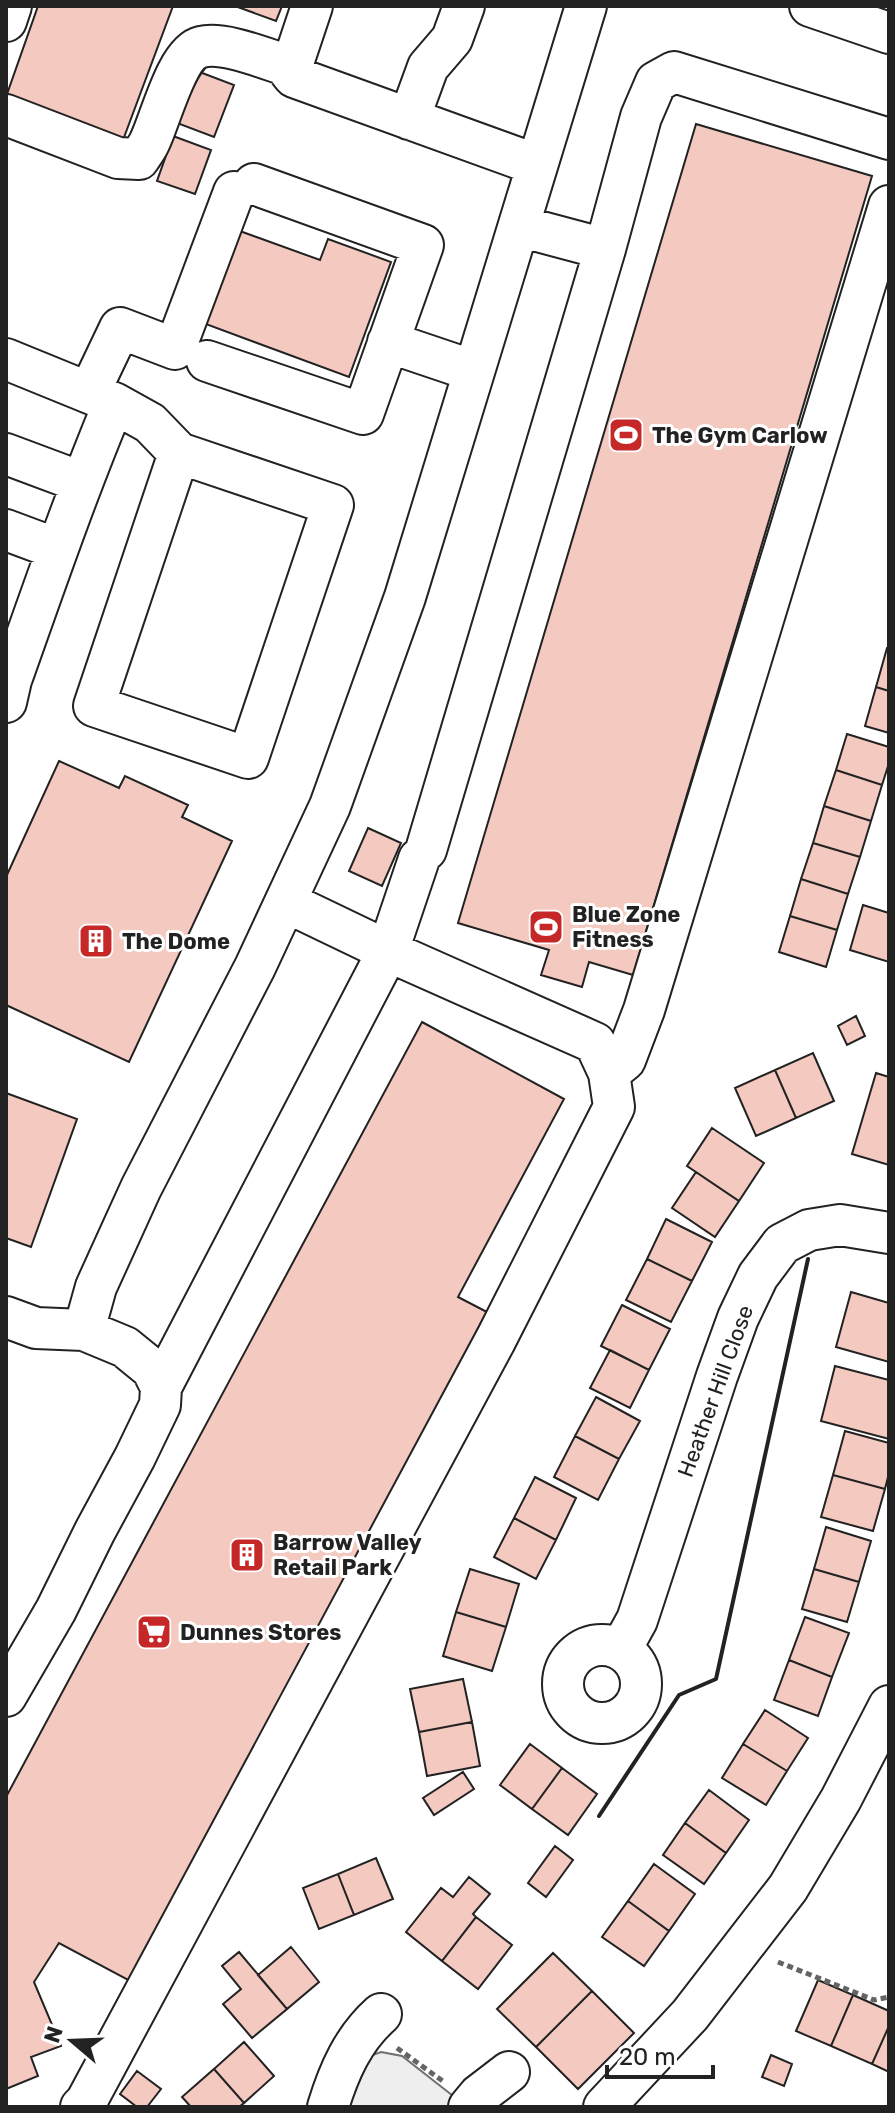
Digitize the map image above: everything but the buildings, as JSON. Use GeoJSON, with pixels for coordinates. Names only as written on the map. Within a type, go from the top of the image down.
{"type":"FeatureCollection","features":[{"type":"Feature","properties":{"kind":"street"},"geometry":{"type":"LineString","coordinates":[[6,21],[11,6]]}},
{"type":"Feature","properties":{"kind":"street"},"geometry":{"type":"LineString","coordinates":[[312,6],[290,72],[294,77],[537,165]]}},
{"type":"Feature","properties":{"kind":"street"},"geometry":{"type":"LineString","coordinates":[[409,119],[428,67],[452,39],[464,6]]}},
{"type":"Feature","properties":{"kind":"street"},"geometry":{"type":"LineString","coordinates":[[84,1330],[96,1287],[141,1188],[255,967],[330,806],[405,597],[586,6]]}},
{"type":"Feature","properties":{"kind":"street"},"geometry":{"type":"LineString","coordinates":[[810,6],[889,33]]}},
{"type":"Feature","properties":{"kind":"street"},"geometry":{"type":"LineString","coordinates":[[6,115],[118,158],[139,159],[149,144],[174,81],[187,57],[199,47],[224,47],[292,67]]}},
{"type":"Feature","properties":{"kind":"street"},"geometry":{"type":"LineString","coordinates":[[6,1696],[56,1610],[135,1457],[160,1405],[161,1387],[388,951],[423,855],[605,249],[641,117],[656,82],[674,72],[889,139]]}},
{"type":"Feature","properties":{"kind":"street"},"geometry":{"type":"LineString","coordinates":[[6,702],[18,621],[57,549],[81,482],[120,328],[175,349],[244,188],[423,245],[363,414],[207,361]]}},
{"type":"Feature","properties":{"kind":"street"},"geometry":{"type":"LineString","coordinates":[[609,1073],[625,1060],[644,1010],[889,206]]}},
{"type":"Feature","properties":{"kind":"street"},"geometry":{"type":"LineString","coordinates":[[519,226],[605,249]]}},
{"type":"Feature","properties":{"kind":"street"},"geometry":{"type":"LineString","coordinates":[[388,342],[474,371]]}},
{"type":"Feature","properties":{"kind":"street"},"geometry":{"type":"LineString","coordinates":[[6,359],[101,398],[150,423],[179,453],[333,505],[248,758],[94,706],[179,453]]}},
{"type":"Feature","properties":{"kind":"street"},"geometry":{"type":"LineString","coordinates":[[6,454],[81,482]]}},
{"type":"Feature","properties":{"kind":"street"},"geometry":{"type":"LineString","coordinates":[[6,530],[57,549]]}},
{"type":"Feature","properties":{"kind":"street"},"geometry":{"type":"LineString","coordinates":[[81,2107],[496,1339],[614,1107],[609,1073],[595,1043],[286,902]]}},
{"type":"Feature","properties":{"kind":"street","name":"Heather Hill Close"},"geometry":{"type":"LineString","coordinates":[[621,1649],[637,1620],[717,1376],[738,1318],[758,1276],[782,1244],[809,1230],[840,1225],[889,1233]]}},
{"type":"Feature","properties":{"kind":"street"},"geometry":{"type":"LineString","coordinates":[[6,1317],[36,1328],[84,1330],[125,1347],[152,1369],[161,1387]]}},
{"type":"Feature","properties":{"kind":"street"},"geometry":{"type":"LineString","coordinates":[[604,2107],[690,2015],[788,1888],[841,1799],[889,1706]]}},
{"type":"Feature","properties":{"kind":"street"},"geometry":{"type":"LineString","coordinates":[[328,2107],[336,2080],[352,2047],[375,2020]]}},
{"type":"Feature","properties":{"kind":"street"},"geometry":{"type":"LineString","coordinates":[[471,2105],[509,2072]]}},
{"type":"Feature","properties":{"kind":"path"},"geometry":{"type":"LineString","coordinates":[[742,1948],[874,2000],[889,1997]]}},
{"type":"Feature","properties":{"kind":"path"},"geometry":{"type":"LineString","coordinates":[[375,2020],[471,2105]]}},
{"type":"Feature","properties":{"kind":"shaded area"},"geometry":{"type":"Polygon","coordinates":[[[381,2052],[402,2056],[457,2099],[449,2107],[345,2107],[364,2058],[381,2052]]]}},
{"type":"Feature","properties":{"kind":"wall"},"geometry":{"type":"LineString","coordinates":[[599,1816],[679,1695],[716,1679],[808,1259]]}},
{"type":"Feature","properties":{"kind":"place","name":"The Gym Carlow"},"geometry":{"type":"Point","coordinates":[626,435]}},
{"type":"Feature","properties":{"kind":"place","name":"Blue Zone Fitness"},"geometry":{"type":"Point","coordinates":[546,927]}},
{"type":"Feature","properties":{"kind":"place","name":"The Dome"},"geometry":{"type":"Point","coordinates":[96,941]}},
{"type":"Feature","properties":{"kind":"place","name":"Barrow Valley Retail Park"},"geometry":{"type":"Point","coordinates":[247,1555]}},
{"type":"Feature","properties":{"kind":"place","name":"Dunnes Stores"},"geometry":{"type":"Point","coordinates":[154,1632]}}]}
